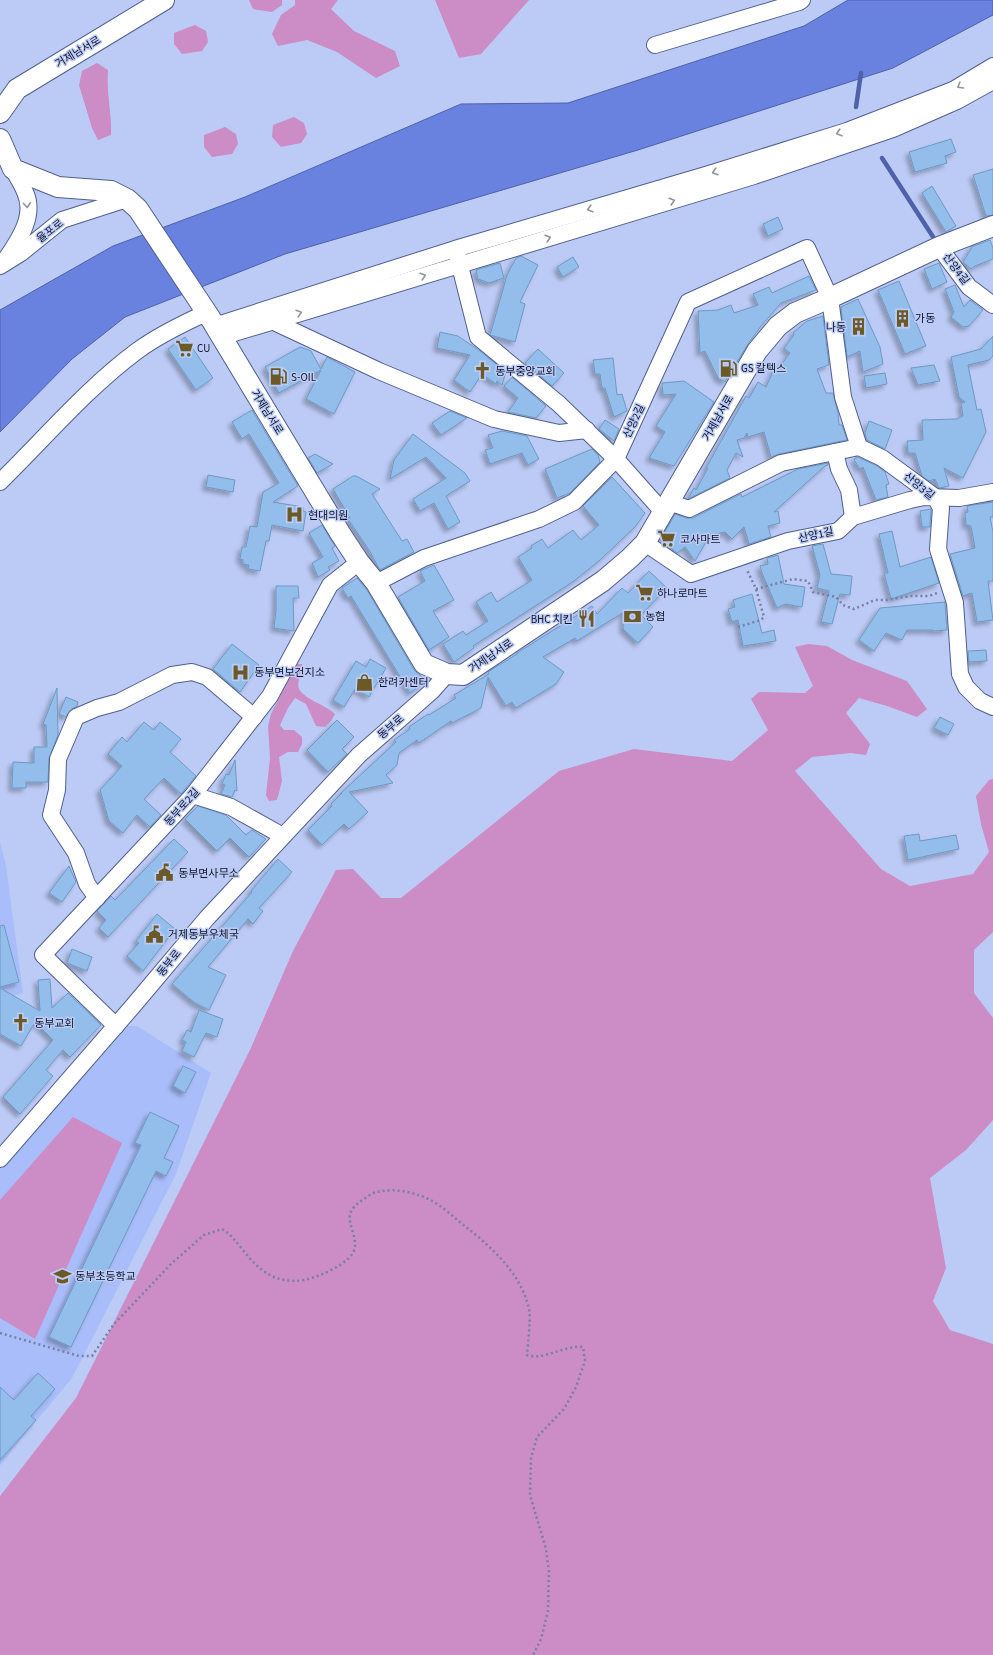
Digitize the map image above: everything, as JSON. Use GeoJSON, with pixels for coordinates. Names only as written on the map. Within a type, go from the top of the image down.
{"type":"FeatureCollection","features":[{"type":"Feature","properties":{"kind":"main road","name":"거제남서로"},"geometry":{"type":"LineString","coordinates":[[0,113],[17,89],[164,0]]}},
{"type":"Feature","properties":{"kind":"main road"},"geometry":{"type":"LineString","coordinates":[[0,139],[13,169],[58,187],[111,191],[133,204]]}},
{"type":"Feature","properties":{"kind":"main road","name":"거제남서로"},"geometry":{"type":"LineString","coordinates":[[133,204],[213,323],[359,562],[376,583],[424,664],[447,674],[463,675],[603,581],[645,543],[757,351],[778,326],[795,313],[939,247],[993,226]]}},
{"type":"Feature","properties":{"kind":"street"},"geometry":{"type":"LineString","coordinates":[[655,45],[802,0]]}},
{"type":"Feature","properties":{"kind":"street"},"geometry":{"type":"LineString","coordinates":[[213,323],[272,300],[285,302],[455,249],[847,131],[954,90],[993,66]]}},
{"type":"Feature","properties":{"kind":"street"},"geometry":{"type":"LineString","coordinates":[[0,482],[108,374],[138,350],[190,320],[213,323],[272,321],[754,176],[893,129],[957,101],[993,81]]}},
{"type":"Feature","properties":{"kind":"street"},"geometry":{"type":"LineString","coordinates":[[1,265],[20,238],[28,214],[26,193],[13,169]]}},
{"type":"Feature","properties":{"kind":"street","name":"율포로"},"geometry":{"type":"LineString","coordinates":[[1,265],[21,253],[62,220],[133,204]]}},
{"type":"Feature","properties":{"kind":"street","name":"산양4길"},"geometry":{"type":"LineString","coordinates":[[939,247],[969,287],[993,305]]}},
{"type":"Feature","properties":{"kind":"street","name":"산양2길"},"geometry":{"type":"LineString","coordinates":[[376,583],[424,558],[539,519],[574,502],[616,459],[688,302],[807,248],[830,298]]}},
{"type":"Feature","properties":{"kind":"street"},"geometry":{"type":"LineString","coordinates":[[455,249],[478,337],[559,404],[666,507],[689,509],[781,463],[859,447],[842,397],[830,298]]}},
{"type":"Feature","properties":{"kind":"street"},"geometry":{"type":"LineString","coordinates":[[272,321],[379,371],[494,419],[559,433],[587,430]]}},
{"type":"Feature","properties":{"kind":"street","name":"산양3길"},"geometry":{"type":"LineString","coordinates":[[859,447],[882,458],[935,497],[941,508],[938,549],[955,603],[960,674],[966,687],[980,701],[993,707]]}},
{"type":"Feature","properties":{"kind":"street"},"geometry":{"type":"LineString","coordinates":[[835,452],[839,469],[849,490],[853,517]]}},
{"type":"Feature","properties":{"kind":"street","name":"산양1길"},"geometry":{"type":"LineString","coordinates":[[645,543],[691,574],[788,541],[838,531],[853,517],[910,500],[935,497],[959,498],[993,492]]}},
{"type":"Feature","properties":{"kind":"street","name":"동부로2길"},"geometry":{"type":"LineString","coordinates":[[116,1026],[42,955],[193,795],[270,696],[330,586],[359,562]]}},
{"type":"Feature","properties":{"kind":"street"},"geometry":{"type":"LineString","coordinates":[[97,898],[87,884],[76,853],[51,815],[57,790],[58,759],[76,716],[119,702],[172,675],[192,672],[207,677],[254,717]]}},
{"type":"Feature","properties":{"kind":"street","name":"동부로"},"geometry":{"type":"LineString","coordinates":[[0,1158],[116,1026],[195,931],[358,755],[432,691],[447,674]]}},
{"type":"Feature","properties":{"kind":"street"},"geometry":{"type":"LineString","coordinates":[[193,795],[231,807],[283,836]]}},
{"type":"Feature","properties":{"kind":"path"},"geometry":{"type":"LineString","coordinates":[[738,627],[761,620],[764,617],[756,589],[740,557]]}},
{"type":"Feature","properties":{"kind":"path"},"geometry":{"type":"LineString","coordinates":[[756,589],[793,579],[808,582],[813,592],[836,597],[843,605],[854,609],[875,600],[886,600],[910,596],[929,596],[950,587]]}},
{"type":"Feature","properties":{"kind":"path"},"geometry":{"type":"LineString","coordinates":[[0,1333],[79,1356],[92,1356],[114,1324],[171,1264],[204,1235],[222,1229],[229,1233],[248,1258],[268,1274],[282,1281],[306,1280],[338,1267],[353,1254],[355,1246],[350,1222],[350,1212],[354,1206],[375,1192],[396,1190],[418,1194],[439,1204],[488,1244],[505,1262],[522,1291],[529,1310],[527,1355],[535,1357],[574,1346],[584,1348],[585,1361],[576,1387],[564,1409],[538,1437],[531,1458],[530,1495],[546,1549],[549,1572],[548,1611],[541,1639],[533,1655]]}},
{"type":"Feature","properties":{"kind":"shaded area"},"geometry":{"type":"Polygon","coordinates":[[[249,0],[282,0],[282,5],[272,12],[253,9],[249,0]]]}},
{"type":"Feature","properties":{"kind":"shaded area"},"geometry":{"type":"Polygon","coordinates":[[[295,0],[338,0],[331,9],[354,31],[395,51],[400,66],[376,78],[337,52],[307,40],[278,46],[272,34],[281,15],[295,5],[295,0]]]}},
{"type":"Feature","properties":{"kind":"shaded area"},"geometry":{"type":"Polygon","coordinates":[[[435,0],[529,0],[481,54],[459,58],[435,0]]]}},
{"type":"Feature","properties":{"kind":"shaded area"},"geometry":{"type":"Polygon","coordinates":[[[848,0],[993,0],[993,15],[893,68],[638,150],[285,254],[125,317],[72,359],[0,432],[0,310],[113,246],[245,197],[461,104],[568,103],[804,26],[848,0]]]}},
{"type":"Feature","properties":{"kind":"shaded area"},"geometry":{"type":"Polygon","coordinates":[[[195,25],[206,31],[208,42],[202,51],[182,54],[174,44],[174,33],[195,25]]]}},
{"type":"Feature","properties":{"kind":"shaded area"},"geometry":{"type":"Polygon","coordinates":[[[97,63],[108,70],[111,127],[111,135],[98,140],[92,128],[79,85],[82,71],[97,63]]]}},
{"type":"Feature","properties":{"kind":"shaded area"},"geometry":{"type":"Polygon","coordinates":[[[294,117],[304,123],[307,134],[301,143],[281,147],[272,137],[273,125],[294,117]]]}},
{"type":"Feature","properties":{"kind":"shaded area"},"geometry":{"type":"Polygon","coordinates":[[[225,127],[236,134],[238,144],[232,154],[212,157],[204,147],[204,135],[225,127]]]}},
{"type":"Feature","properties":{"kind":"shaded area"},"geometry":{"type":"Polygon","coordinates":[[[808,644],[827,646],[852,660],[907,681],[927,709],[917,717],[859,698],[846,713],[870,744],[866,755],[851,753],[812,757],[795,771],[881,869],[910,886],[973,874],[989,852],[981,824],[976,796],[989,780],[993,779],[993,932],[974,950],[974,993],[993,1018],[993,1120],[966,1150],[930,1178],[946,1268],[933,1301],[950,1330],[993,1344],[993,1655],[0,1655],[0,1496],[76,1398],[250,1050],[293,951],[336,870],[353,869],[381,898],[401,898],[559,771],[634,749],[732,761],[768,730],[751,699],[759,692],[805,693],[813,686],[795,647],[808,644]]]}},
{"type":"Feature","properties":{"kind":"shaded area"},"geometry":{"type":"Polygon","coordinates":[[[297,664],[302,664],[298,686],[302,693],[335,714],[325,727],[316,726],[306,704],[295,698],[288,708],[280,725],[284,730],[294,730],[302,737],[302,744],[298,752],[288,752],[279,757],[282,781],[277,800],[269,801],[266,795],[270,758],[268,726],[271,714],[297,664]]]}},
{"type":"Feature","properties":{"kind":"shaded area"},"geometry":{"type":"Polygon","coordinates":[[[0,842],[6,866],[23,993],[0,1000],[0,842]]]}},
{"type":"Feature","properties":{"kind":"shaded area","name":"동부초등학교"},"geometry":{"type":"Polygon","coordinates":[[[116,1026],[137,1026],[211,1073],[176,1174],[72,1378],[0,1465],[0,1159],[116,1026]]]}},
{"type":"Feature","properties":{"kind":"shaded area"},"geometry":{"type":"Polygon","coordinates":[[[73,1117],[122,1143],[35,1339],[0,1318],[0,1200],[73,1117]]]}},
{"type":"Feature","properties":{"kind":"building"},"geometry":{"type":"Polygon","coordinates":[[[951,139],[956,152],[945,156],[947,163],[915,172],[909,152],[951,139]]]}},
{"type":"Feature","properties":{"kind":"building"},"geometry":{"type":"Polygon","coordinates":[[[993,169],[993,215],[986,216],[973,175],[993,169]]]}},
{"type":"Feature","properties":{"kind":"building"},"geometry":{"type":"Polygon","coordinates":[[[932,186],[956,226],[946,232],[922,193],[932,186]]]}},
{"type":"Feature","properties":{"kind":"building"},"geometry":{"type":"Polygon","coordinates":[[[778,217],[783,229],[768,236],[763,224],[778,217]]]}},
{"type":"Feature","properties":{"kind":"building"},"geometry":{"type":"Polygon","coordinates":[[[990,240],[993,248],[993,259],[971,269],[963,262],[971,247],[990,240]]]}},
{"type":"Feature","properties":{"kind":"building"},"geometry":{"type":"Polygon","coordinates":[[[521,256],[538,265],[520,302],[525,304],[515,342],[490,335],[507,275],[516,258],[521,256]]]}},
{"type":"Feature","properties":{"kind":"building"},"geometry":{"type":"Polygon","coordinates":[[[573,257],[579,267],[563,277],[557,267],[573,257]]]}},
{"type":"Feature","properties":{"kind":"building"},"geometry":{"type":"Polygon","coordinates":[[[500,263],[504,278],[489,283],[478,279],[476,270],[500,263]]]}},
{"type":"Feature","properties":{"kind":"building"},"geometry":{"type":"Polygon","coordinates":[[[939,263],[947,282],[932,289],[924,269],[939,263]]]}},
{"type":"Feature","properties":{"kind":"building"},"geometry":{"type":"Polygon","coordinates":[[[809,276],[816,290],[781,303],[748,344],[725,382],[718,378],[705,351],[700,353],[698,311],[718,310],[731,305],[734,313],[758,305],[753,294],[769,287],[772,293],[809,276]]]}},
{"type":"Feature","properties":{"kind":"building","name":"가동"},"geometry":{"type":"Polygon","coordinates":[[[899,281],[926,346],[905,354],[878,290],[899,281]]]}},
{"type":"Feature","properties":{"kind":"building"},"geometry":{"type":"Polygon","coordinates":[[[955,285],[964,307],[970,300],[983,310],[969,326],[963,327],[951,317],[954,312],[945,289],[955,285]]]}},
{"type":"Feature","properties":{"kind":"building","name":"나동"},"geometry":{"type":"Polygon","coordinates":[[[858,299],[880,347],[883,364],[863,372],[860,351],[847,357],[841,307],[858,299]]]}},
{"type":"Feature","properties":{"kind":"building"},"geometry":{"type":"Polygon","coordinates":[[[823,316],[829,365],[817,369],[826,393],[833,393],[838,413],[839,425],[842,425],[847,440],[771,457],[764,432],[748,437],[747,433],[744,438],[737,440],[743,457],[736,453],[727,470],[730,478],[688,499],[694,488],[696,490],[708,468],[706,468],[746,396],[749,398],[758,382],[766,387],[775,367],[778,369],[790,353],[784,348],[794,335],[793,333],[807,321],[823,316]]]}},
{"type":"Feature","properties":{"kind":"building","name":"동부중앙교회"},"geometry":{"type":"Polygon","coordinates":[[[440,332],[458,336],[506,372],[502,385],[497,381],[496,384],[482,374],[470,392],[454,380],[470,355],[437,348],[440,332]]]}},
{"type":"Feature","properties":{"kind":"building"},"geometry":{"type":"Polygon","coordinates":[[[993,336],[993,356],[989,360],[968,365],[977,410],[981,409],[986,432],[963,478],[944,468],[949,486],[939,488],[935,479],[929,481],[922,476],[915,453],[908,453],[907,441],[923,440],[922,420],[957,419],[963,416],[961,403],[965,402],[959,397],[951,357],[981,349],[993,336]]]}},
{"type":"Feature","properties":{"kind":"building"},"geometry":{"type":"Polygon","coordinates":[[[185,337],[213,378],[196,390],[168,349],[185,337]]]}},
{"type":"Feature","properties":{"kind":"building"},"geometry":{"type":"Polygon","coordinates":[[[300,347],[311,351],[321,369],[327,357],[355,372],[334,414],[306,399],[321,370],[279,393],[265,367],[300,347]]]}},
{"type":"Feature","properties":{"kind":"building"},"geometry":{"type":"Polygon","coordinates":[[[538,349],[564,373],[552,386],[525,363],[538,349]]]}},
{"type":"Feature","properties":{"kind":"building"},"geometry":{"type":"Polygon","coordinates":[[[613,358],[617,395],[622,394],[627,411],[614,417],[605,388],[602,388],[600,374],[595,374],[593,360],[613,358]]]}},
{"type":"Feature","properties":{"kind":"building"},"geometry":{"type":"Polygon","coordinates":[[[934,365],[940,381],[918,385],[911,368],[934,365]]]}},
{"type":"Feature","properties":{"kind":"building"},"geometry":{"type":"Polygon","coordinates":[[[885,373],[887,384],[866,388],[864,376],[885,373]]]}},
{"type":"Feature","properties":{"kind":"building"},"geometry":{"type":"Polygon","coordinates":[[[512,377],[546,406],[536,418],[508,412],[518,398],[504,386],[512,377]]]}},
{"type":"Feature","properties":{"kind":"building"},"geometry":{"type":"Polygon","coordinates":[[[684,381],[714,402],[674,466],[649,458],[665,432],[656,426],[676,394],[663,395],[662,383],[684,381]]]}},
{"type":"Feature","properties":{"kind":"building"},"geometry":{"type":"Polygon","coordinates":[[[252,410],[298,486],[273,502],[303,507],[303,511],[306,512],[303,531],[272,525],[269,541],[266,541],[260,571],[248,569],[249,565],[243,564],[243,560],[240,559],[242,547],[246,547],[250,526],[257,527],[263,492],[279,483],[249,434],[242,439],[232,422],[252,410]]]}},
{"type":"Feature","properties":{"kind":"building"},"geometry":{"type":"Polygon","coordinates":[[[450,411],[467,418],[441,435],[432,423],[450,411]]]}},
{"type":"Feature","properties":{"kind":"building"},"geometry":{"type":"Polygon","coordinates":[[[605,420],[619,429],[614,441],[599,429],[605,420]]]}},
{"type":"Feature","properties":{"kind":"building"},"geometry":{"type":"Polygon","coordinates":[[[869,421],[892,430],[885,449],[867,440],[865,433],[869,421]]]}},
{"type":"Feature","properties":{"kind":"building"},"geometry":{"type":"Polygon","coordinates":[[[502,431],[527,436],[539,459],[528,465],[522,453],[490,464],[485,450],[493,448],[488,435],[502,431]]]}},
{"type":"Feature","properties":{"kind":"building"},"geometry":{"type":"Polygon","coordinates":[[[413,434],[465,473],[470,481],[446,496],[460,522],[448,529],[434,503],[420,511],[413,499],[446,478],[426,457],[390,479],[394,460],[413,434]]]}},
{"type":"Feature","properties":{"kind":"building"},"geometry":{"type":"Polygon","coordinates":[[[592,449],[598,455],[600,462],[570,493],[557,498],[545,469],[592,449]]]}},
{"type":"Feature","properties":{"kind":"building"},"geometry":{"type":"Polygon","coordinates":[[[315,454],[333,464],[317,473],[308,458],[315,454]]]}},
{"type":"Feature","properties":{"kind":"building"},"geometry":{"type":"Polygon","coordinates":[[[858,457],[877,466],[885,472],[889,484],[886,485],[888,497],[876,500],[863,467],[860,469],[854,460],[858,457]]]}},
{"type":"Feature","properties":{"kind":"building"},"geometry":{"type":"Polygon","coordinates":[[[828,463],[828,465],[825,466],[774,512],[778,511],[780,523],[768,526],[771,537],[749,544],[744,527],[732,539],[725,532],[710,535],[695,561],[685,547],[677,553],[663,542],[662,537],[675,514],[686,518],[693,518],[741,494],[742,497],[798,469],[828,463]]]}},
{"type":"Feature","properties":{"kind":"building"},"geometry":{"type":"Polygon","coordinates":[[[208,475],[235,480],[233,492],[206,487],[208,475]]]}},
{"type":"Feature","properties":{"kind":"building"},"geometry":{"type":"Polygon","coordinates":[[[353,476],[356,476],[380,489],[372,494],[402,541],[407,539],[414,552],[380,570],[369,550],[348,519],[350,518],[333,489],[353,476]]]}},
{"type":"Feature","properties":{"kind":"building"},"geometry":{"type":"Polygon","coordinates":[[[612,477],[645,513],[635,527],[600,560],[574,581],[473,646],[474,648],[454,662],[443,644],[463,631],[466,635],[488,621],[476,602],[491,592],[497,602],[532,580],[518,557],[542,539],[548,548],[573,530],[581,540],[599,525],[583,506],[612,477]]]}},
{"type":"Feature","properties":{"kind":"building"},"geometry":{"type":"Polygon","coordinates":[[[993,502],[993,517],[990,517],[993,532],[993,581],[988,581],[993,620],[977,622],[972,593],[963,596],[950,554],[975,548],[971,526],[966,525],[965,513],[968,512],[967,506],[993,502]]]}},
{"type":"Feature","properties":{"kind":"building"},"geometry":{"type":"Polygon","coordinates":[[[931,509],[930,527],[922,527],[920,511],[931,509]]]}},
{"type":"Feature","properties":{"kind":"building"},"geometry":{"type":"Polygon","coordinates":[[[322,525],[335,546],[332,548],[339,561],[328,567],[330,570],[318,577],[312,563],[323,557],[309,533],[322,525]]]}},
{"type":"Feature","properties":{"kind":"building"},"geometry":{"type":"Polygon","coordinates":[[[892,531],[900,567],[931,557],[939,583],[891,599],[884,573],[888,573],[879,534],[892,531]]]}},
{"type":"Feature","properties":{"kind":"building"},"geometry":{"type":"Polygon","coordinates":[[[823,544],[831,574],[852,576],[850,595],[840,594],[832,624],[821,622],[829,591],[817,588],[820,575],[812,546],[823,544]]]}},
{"type":"Feature","properties":{"kind":"building"},"geometry":{"type":"Polygon","coordinates":[[[778,555],[784,584],[805,587],[802,607],[785,604],[777,608],[760,566],[768,564],[767,558],[778,555]]]}},
{"type":"Feature","properties":{"kind":"building"},"geometry":{"type":"Polygon","coordinates":[[[434,565],[454,600],[433,611],[449,637],[429,650],[398,597],[425,581],[420,571],[434,565]]]}},
{"type":"Feature","properties":{"kind":"building"},"geometry":{"type":"Polygon","coordinates":[[[649,571],[667,588],[641,615],[653,627],[638,643],[623,629],[624,612],[577,641],[575,638],[543,657],[564,672],[556,684],[516,708],[512,702],[506,706],[488,677],[481,708],[452,723],[451,721],[419,743],[417,740],[399,753],[397,765],[386,775],[393,783],[349,792],[368,812],[349,829],[344,824],[322,845],[308,830],[332,806],[331,804],[342,793],[340,794],[396,742],[394,740],[410,729],[409,727],[456,698],[454,695],[489,674],[488,672],[592,606],[597,614],[622,588],[628,593],[649,571]]]}},
{"type":"Feature","properties":{"kind":"building"},"geometry":{"type":"Polygon","coordinates":[[[357,578],[367,590],[414,670],[422,677],[422,684],[410,693],[351,596],[348,598],[342,588],[357,578]]]}},
{"type":"Feature","properties":{"kind":"building"},"geometry":{"type":"Polygon","coordinates":[[[276,586],[298,586],[299,598],[293,598],[294,631],[274,628],[276,586]]]}},
{"type":"Feature","properties":{"kind":"building"},"geometry":{"type":"Polygon","coordinates":[[[752,594],[762,633],[774,630],[776,641],[743,646],[738,620],[732,622],[728,609],[735,607],[733,600],[752,594]]]}},
{"type":"Feature","properties":{"kind":"building"},"geometry":{"type":"Polygon","coordinates":[[[945,602],[947,630],[907,630],[902,640],[886,633],[874,651],[859,640],[880,608],[945,602]]]}},
{"type":"Feature","properties":{"kind":"building"},"geometry":{"type":"Polygon","coordinates":[[[232,644],[259,665],[240,692],[213,669],[232,644]]]}},
{"type":"Feature","properties":{"kind":"building"},"geometry":{"type":"Polygon","coordinates":[[[986,650],[987,661],[969,662],[968,651],[986,650]]]}},
{"type":"Feature","properties":{"kind":"building"},"geometry":{"type":"Polygon","coordinates":[[[370,659],[386,668],[369,697],[355,689],[344,707],[333,700],[356,661],[366,667],[370,659]]]}},
{"type":"Feature","properties":{"kind":"building"},"geometry":{"type":"Polygon","coordinates":[[[57,688],[58,735],[49,758],[48,782],[26,782],[26,788],[12,788],[13,762],[34,763],[34,747],[47,747],[46,725],[43,724],[57,688]]]}},
{"type":"Feature","properties":{"kind":"building"},"geometry":{"type":"Polygon","coordinates":[[[66,697],[78,702],[77,706],[72,709],[66,717],[59,714],[66,697]]]}},
{"type":"Feature","properties":{"kind":"building"},"geometry":{"type":"Polygon","coordinates":[[[940,717],[954,724],[948,735],[934,728],[940,717]]]}},
{"type":"Feature","properties":{"kind":"building"},"geometry":{"type":"Polygon","coordinates":[[[337,720],[354,737],[342,749],[347,754],[328,772],[307,750],[337,720]]]}},
{"type":"Feature","properties":{"kind":"building"},"geometry":{"type":"Polygon","coordinates":[[[144,722],[154,730],[160,722],[181,739],[170,752],[196,776],[181,794],[164,778],[144,799],[161,815],[150,827],[137,815],[123,833],[109,821],[100,790],[122,766],[108,754],[122,737],[127,742],[144,722]]]}},
{"type":"Feature","properties":{"kind":"building"},"geometry":{"type":"Polygon","coordinates":[[[235,760],[237,791],[235,790],[232,797],[221,794],[225,785],[222,784],[226,774],[229,775],[235,760]]]}},
{"type":"Feature","properties":{"kind":"building"},"geometry":{"type":"Polygon","coordinates":[[[198,806],[226,815],[246,835],[252,830],[266,839],[249,857],[230,838],[217,851],[185,819],[198,806]]]}},
{"type":"Feature","properties":{"kind":"building"},"geometry":{"type":"Polygon","coordinates":[[[919,834],[920,841],[956,835],[959,849],[908,860],[904,836],[919,834]]]}},
{"type":"Feature","properties":{"kind":"building"},"geometry":{"type":"Polygon","coordinates":[[[174,839],[188,852],[108,937],[99,928],[106,920],[97,911],[111,896],[115,900],[174,839]]]}},
{"type":"Feature","properties":{"kind":"building"},"geometry":{"type":"Polygon","coordinates":[[[278,859],[292,872],[259,908],[263,911],[253,924],[248,919],[208,967],[226,975],[209,1010],[195,1003],[172,984],[252,892],[251,891],[278,859]]]}},
{"type":"Feature","properties":{"kind":"building"},"geometry":{"type":"Polygon","coordinates":[[[69,866],[76,882],[62,902],[49,893],[69,866]]]}},
{"type":"Feature","properties":{"kind":"building"},"geometry":{"type":"Polygon","coordinates":[[[157,914],[175,929],[143,971],[127,956],[139,943],[136,941],[157,914]]]}},
{"type":"Feature","properties":{"kind":"building"},"geometry":{"type":"Polygon","coordinates":[[[4,925],[19,982],[0,987],[0,926],[4,925]]]}},
{"type":"Feature","properties":{"kind":"building"},"geometry":{"type":"Polygon","coordinates":[[[72,949],[92,957],[87,971],[67,963],[72,949]]]}},
{"type":"Feature","properties":{"kind":"building"},"geometry":{"type":"Polygon","coordinates":[[[50,979],[52,1008],[68,993],[101,1025],[70,1057],[63,1050],[46,1070],[53,1076],[20,1114],[3,1097],[53,1040],[35,1022],[21,1046],[0,1034],[0,988],[40,1011],[38,980],[50,979]]]}},
{"type":"Feature","properties":{"kind":"building"},"geometry":{"type":"Polygon","coordinates":[[[199,1010],[223,1019],[217,1037],[206,1033],[194,1057],[182,1051],[186,1042],[182,1040],[187,1030],[191,1032],[199,1010]]]}},
{"type":"Feature","properties":{"kind":"building"},"geometry":{"type":"Polygon","coordinates":[[[183,1066],[196,1072],[185,1093],[173,1086],[183,1066]]]}},
{"type":"Feature","properties":{"kind":"building"},"geometry":{"type":"Polygon","coordinates":[[[150,1112],[179,1126],[164,1158],[173,1162],[166,1176],[156,1171],[71,1347],[49,1337],[141,1145],[135,1143],[150,1112]]]}},
{"type":"Feature","properties":{"kind":"building"},"geometry":{"type":"Polygon","coordinates":[[[38,1373],[55,1389],[31,1416],[36,1420],[0,1460],[0,1387],[14,1400],[38,1373]]]}},
{"type":"Feature","properties":{"kind":"waterway"},"geometry":{"type":"LineString","coordinates":[[856,107],[861,73]]}},
{"type":"Feature","properties":{"kind":"waterway"},"geometry":{"type":"LineString","coordinates":[[882,158],[937,243]]}},
{"type":"Feature","properties":{"kind":"place","name":"가동"},"geometry":{"type":"Point","coordinates":[902,318]}},
{"type":"Feature","properties":{"kind":"place","name":"나동"},"geometry":{"type":"Point","coordinates":[859,327]}},
{"type":"Feature","properties":{"kind":"place","name":"CU"},"geometry":{"type":"Point","coordinates":[184,348]}},
{"type":"Feature","properties":{"kind":"place","name":"GS 칼텍스"},"geometry":{"type":"Point","coordinates":[728,368]}},
{"type":"Feature","properties":{"kind":"place","name":"동부중앙교회"},"geometry":{"type":"Point","coordinates":[482,371]}},
{"type":"Feature","properties":{"kind":"place","name":"S-OIL"},"geometry":{"type":"Point","coordinates":[278,377]}},
{"type":"Feature","properties":{"kind":"place","name":"현대의원"},"geometry":{"type":"Point","coordinates":[295,515]}},
{"type":"Feature","properties":{"kind":"place","name":"코사마트"},"geometry":{"type":"Point","coordinates":[667,539]}},
{"type":"Feature","properties":{"kind":"place","name":"하나로마트"},"geometry":{"type":"Point","coordinates":[644,593]}},
{"type":"Feature","properties":{"kind":"place","name":"농협"},"geometry":{"type":"Point","coordinates":[632,616]}},
{"type":"Feature","properties":{"kind":"place","name":"BHC 치킨"},"geometry":{"type":"Point","coordinates":[586,619]}},
{"type":"Feature","properties":{"kind":"place","name":"동부면보건지소"},"geometry":{"type":"Point","coordinates":[241,672]}},
{"type":"Feature","properties":{"kind":"place","name":"한려카센터"},"geometry":{"type":"Point","coordinates":[365,682]}},
{"type":"Feature","properties":{"kind":"place","name":"동부면사무소"},"geometry":{"type":"Point","coordinates":[165,873]}},
{"type":"Feature","properties":{"kind":"place","name":"거제동부우체국"},"geometry":{"type":"Point","coordinates":[155,934]}},
{"type":"Feature","properties":{"kind":"place","name":"동부교회"},"geometry":{"type":"Point","coordinates":[21,1023]}},
{"type":"Feature","properties":{"kind":"place","name":"동부초등학교"},"geometry":{"type":"Point","coordinates":[62,1276]}}]}
